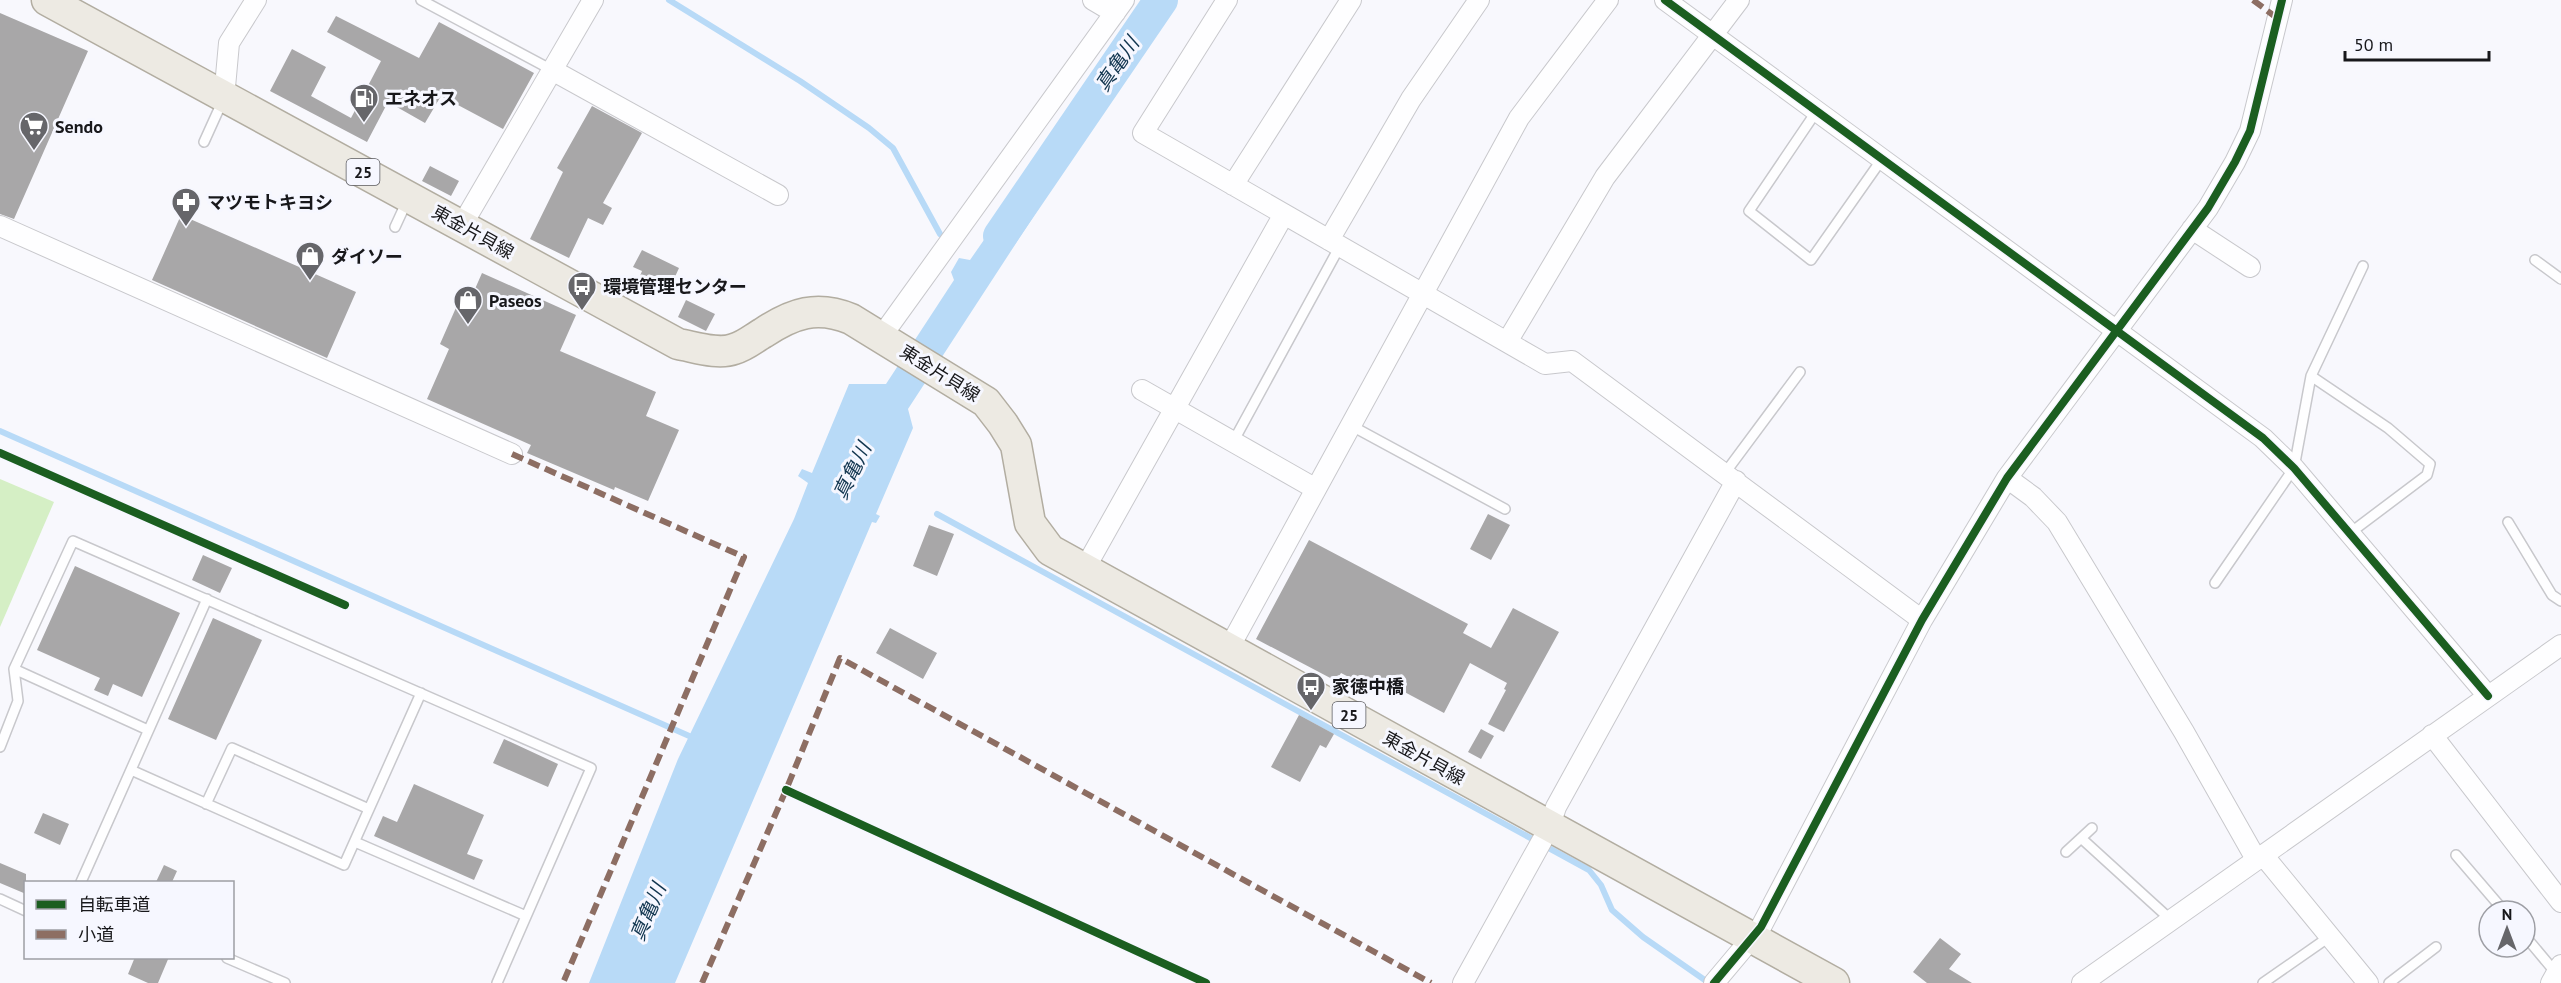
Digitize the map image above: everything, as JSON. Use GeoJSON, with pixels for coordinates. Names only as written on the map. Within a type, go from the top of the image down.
{"type":"FeatureCollection","features":[{"type":"Feature","properties":{"kind":"main road","name":"東金片貝線"},"geometry":{"type":"LineString","coordinates":[[55,2],[224,98],[409,196],[678,344],[719,351],[733,350],[793,316],[817,311],[834,312],[851,319],[986,402],[1016,445],[1030,523],[1038,537],[1050,550],[1229,648],[1543,839],[1752,939],[1834,983]]}},
{"type":"Feature","properties":{"kind":"street"},"geometry":{"type":"LineString","coordinates":[[224,98],[229,43],[256,0]]}},
{"type":"Feature","properties":{"kind":"street"},"geometry":{"type":"LineString","coordinates":[[462,225],[593,0]]}},
{"type":"Feature","properties":{"kind":"street"},"geometry":{"type":"LineString","coordinates":[[881,337],[1119,7],[1093,0]]}},
{"type":"Feature","properties":{"kind":"street"},"geometry":{"type":"LineString","coordinates":[[1227,0],[1143,133],[1545,364],[1572,361],[1922,620]]}},
{"type":"Feature","properties":{"kind":"street"},"geometry":{"type":"LineString","coordinates":[[1233,184],[1352,0]]}},
{"type":"Feature","properties":{"kind":"street"},"geometry":{"type":"LineString","coordinates":[[1334,243],[1411,99],[1479,0]]}},
{"type":"Feature","properties":{"kind":"street"},"geometry":{"type":"LineString","coordinates":[[1229,648],[1519,118],[1608,0]]}},
{"type":"Feature","properties":{"kind":"street"},"geometry":{"type":"LineString","coordinates":[[1665,0],[2263,438],[2294,468],[2350,532],[2488,696]]}},
{"type":"Feature","properties":{"kind":"street"},"geometry":{"type":"LineString","coordinates":[[1507,342],[1605,177],[1738,0]]}},
{"type":"Feature","properties":{"kind":"street"},"geometry":{"type":"LineString","coordinates":[[1715,982],[1761,927],[1922,620],[2007,478],[2192,229],[2230,171],[2250,131],[2282,0]]}},
{"type":"Feature","properties":{"kind":"street"},"geometry":{"type":"LineString","coordinates":[[552,70],[778,195]]}},
{"type":"Feature","properties":{"kind":"street"},"geometry":{"type":"LineString","coordinates":[[1084,570],[1284,214]]}},
{"type":"Feature","properties":{"kind":"street"},"geometry":{"type":"LineString","coordinates":[[0,226],[512,454]]}},
{"type":"Feature","properties":{"kind":"street"},"geometry":{"type":"LineString","coordinates":[[2192,229],[2250,267]]}},
{"type":"Feature","properties":{"kind":"street"},"geometry":{"type":"LineString","coordinates":[[1142,390],[1316,489]]}},
{"type":"Feature","properties":{"kind":"street"},"geometry":{"type":"LineString","coordinates":[[1463,983],[1543,839],[1556,807],[1731,477]]}},
{"type":"Feature","properties":{"kind":"street"},"geometry":{"type":"LineString","coordinates":[[2007,478],[2033,497],[2057,522],[2260,857],[2368,983]]}},
{"type":"Feature","properties":{"kind":"street"},"geometry":{"type":"LineString","coordinates":[[2082,983],[2561,645]]}},
{"type":"Feature","properties":{"kind":"street"},"geometry":{"type":"LineString","coordinates":[[2432,735],[2561,902]]}},
{"type":"Feature","properties":{"kind":"lane"},"geometry":{"type":"LineString","coordinates":[[421,0],[552,70]]}},
{"type":"Feature","properties":{"kind":"lane"},"geometry":{"type":"LineString","coordinates":[[204,142],[224,98]]}},
{"type":"Feature","properties":{"kind":"lane"},"geometry":{"type":"LineString","coordinates":[[1816,112],[1749,211],[1811,260],[1882,159]]}},
{"type":"Feature","properties":{"kind":"lane"},"geometry":{"type":"LineString","coordinates":[[395,227],[409,196]]}},
{"type":"Feature","properties":{"kind":"lane"},"geometry":{"type":"LineString","coordinates":[[1233,442],[1334,243]]}},
{"type":"Feature","properties":{"kind":"lane"},"geometry":{"type":"LineString","coordinates":[[2535,260],[2561,279]]}},
{"type":"Feature","properties":{"kind":"lane"},"geometry":{"type":"LineString","coordinates":[[2215,583],[2294,468],[2311,376],[2363,266]]}},
{"type":"Feature","properties":{"kind":"lane"},"geometry":{"type":"LineString","coordinates":[[1731,477],[1800,372]]}},
{"type":"Feature","properties":{"kind":"lane"},"geometry":{"type":"LineString","coordinates":[[2311,376],[2388,428],[2430,464],[2427,474],[2350,532]]}},
{"type":"Feature","properties":{"kind":"lane"},"geometry":{"type":"LineString","coordinates":[[1350,425],[1505,509]]}},
{"type":"Feature","properties":{"kind":"lane"},"geometry":{"type":"LineString","coordinates":[[2508,522],[2553,595],[2561,601]]}},
{"type":"Feature","properties":{"kind":"lane"},"geometry":{"type":"LineString","coordinates":[[0,747],[18,701],[14,669],[73,541],[591,768],[497,983]]}},
{"type":"Feature","properties":{"kind":"lane"},"geometry":{"type":"LineString","coordinates":[[81,881],[207,598]]}},
{"type":"Feature","properties":{"kind":"lane"},"geometry":{"type":"LineString","coordinates":[[14,669],[148,730]]}},
{"type":"Feature","properties":{"kind":"lane"},"geometry":{"type":"LineString","coordinates":[[131,770],[344,865],[421,693]]}},
{"type":"Feature","properties":{"kind":"lane"},"geometry":{"type":"LineString","coordinates":[[206,804],[232,748],[369,809]]}},
{"type":"Feature","properties":{"kind":"lane"},"geometry":{"type":"LineString","coordinates":[[2066,852],[2092,828]]}},
{"type":"Feature","properties":{"kind":"lane"},"geometry":{"type":"LineString","coordinates":[[2081,838],[2171,920]]}},
{"type":"Feature","properties":{"kind":"lane"},"geometry":{"type":"LineString","coordinates":[[354,842],[526,916]]}},
{"type":"Feature","properties":{"kind":"lane"},"geometry":{"type":"LineString","coordinates":[[2456,855],[2494,899]]}},
{"type":"Feature","properties":{"kind":"lane"},"geometry":{"type":"LineString","coordinates":[[0,899],[24,910]]}},
{"type":"Feature","properties":{"kind":"lane"},"geometry":{"type":"LineString","coordinates":[[2263,983],[2329,937]]}},
{"type":"Feature","properties":{"kind":"lane"},"geometry":{"type":"LineString","coordinates":[[2389,983],[2436,947]]}},
{"type":"Feature","properties":{"kind":"lane"},"geometry":{"type":"LineString","coordinates":[[2537,951],[2556,974]]}},
{"type":"Feature","properties":{"kind":"lane"},"geometry":{"type":"LineString","coordinates":[[231,959],[285,983]]}},
{"type":"Feature","properties":{"kind":"green space"},"geometry":{"type":"Polygon","coordinates":[[[0,479],[54,502],[0,627],[0,479]]]}},
{"type":"Feature","properties":{"kind":"water"},"geometry":{"type":"Polygon","coordinates":[[[1018,191],[1039,208],[908,409],[913,428],[876,514],[880,516],[876,523],[872,522],[675,983],[589,983],[678,759],[794,519],[808,483],[798,476],[802,469],[812,473],[849,384],[886,384],[954,280],[951,272],[959,258],[970,260],[1018,191]]]}},
{"type":"Feature","properties":{"kind":"building"},"geometry":{"type":"Polygon","coordinates":[[[0,13],[88,51],[14,219],[0,214],[0,13]]]}},
{"type":"Feature","properties":{"kind":"building"},"geometry":{"type":"Polygon","coordinates":[[[336,16],[419,58],[439,22],[534,73],[503,129],[441,96],[425,123],[388,102],[367,142],[270,91],[292,49],[326,67],[311,96],[351,118],[381,61],[327,32],[336,16]]]}},
{"type":"Feature","properties":{"kind":"building"},"geometry":{"type":"Polygon","coordinates":[[[592,106],[642,133],[603,203],[612,208],[603,225],[588,218],[569,258],[530,239],[563,172],[557,168],[592,106]]]}},
{"type":"Feature","properties":{"kind":"building"},"geometry":{"type":"Polygon","coordinates":[[[430,166],[459,181],[451,196],[422,181],[430,166]]]}},
{"type":"Feature","properties":{"kind":"building"},"geometry":{"type":"Polygon","coordinates":[[[181,215],[356,292],[327,358],[152,280],[181,215]]]}},
{"type":"Feature","properties":{"kind":"building"},"geometry":{"type":"Polygon","coordinates":[[[642,250],[679,268],[669,290],[640,276],[642,271],[633,267],[642,250]]]}},
{"type":"Feature","properties":{"kind":"building"},"geometry":{"type":"Polygon","coordinates":[[[482,273],[576,315],[560,351],[656,392],[646,416],[679,430],[648,501],[615,487],[614,490],[527,453],[531,445],[427,399],[449,349],[440,344],[462,294],[471,298],[482,273]]]}},
{"type":"Feature","properties":{"kind":"building"},"geometry":{"type":"Polygon","coordinates":[[[686,300],[715,314],[706,331],[678,317],[686,300]]]}},
{"type":"Feature","properties":{"kind":"building"},"geometry":{"type":"Polygon","coordinates":[[[1488,514],[1510,525],[1491,560],[1470,549],[1488,514]]]}},
{"type":"Feature","properties":{"kind":"building"},"geometry":{"type":"Polygon","coordinates":[[[929,525],[954,534],[937,576],[913,566],[929,525]]]}},
{"type":"Feature","properties":{"kind":"building"},"geometry":{"type":"Polygon","coordinates":[[[1309,540],[1468,624],[1463,633],[1491,648],[1513,608],[1559,632],[1504,732],[1488,724],[1506,690],[1504,689],[1507,683],[1470,663],[1444,713],[1380,679],[1374,690],[1341,673],[1336,681],[1256,639],[1309,540]]]}},
{"type":"Feature","properties":{"kind":"building"},"geometry":{"type":"Polygon","coordinates":[[[203,555],[232,568],[220,593],[192,580],[203,555]]]}},
{"type":"Feature","properties":{"kind":"building"},"geometry":{"type":"Polygon","coordinates":[[[75,566],[180,613],[142,697],[113,684],[108,696],[94,690],[100,678],[37,650],[75,566]]]}},
{"type":"Feature","properties":{"kind":"building"},"geometry":{"type":"Polygon","coordinates":[[[213,618],[262,640],[216,740],[168,719],[213,618]]]}},
{"type":"Feature","properties":{"kind":"building"},"geometry":{"type":"Polygon","coordinates":[[[890,628],[937,653],[923,679],[876,653],[890,628]]]}},
{"type":"Feature","properties":{"kind":"building"},"geometry":{"type":"Polygon","coordinates":[[[1299,715],[1334,734],[1326,748],[1320,745],[1300,782],[1271,767],[1299,715]]]}},
{"type":"Feature","properties":{"kind":"building"},"geometry":{"type":"Polygon","coordinates":[[[1481,729],[1494,736],[1481,759],[1468,752],[1481,729]]]}},
{"type":"Feature","properties":{"kind":"building"},"geometry":{"type":"Polygon","coordinates":[[[504,739],[558,764],[548,787],[493,763],[504,739]]]}},
{"type":"Feature","properties":{"kind":"building"},"geometry":{"type":"Polygon","coordinates":[[[414,784],[484,815],[467,854],[483,860],[474,880],[374,836],[383,816],[397,822],[414,784]]]}},
{"type":"Feature","properties":{"kind":"building"},"geometry":{"type":"Polygon","coordinates":[[[43,813],[69,824],[60,845],[34,833],[43,813]]]}},
{"type":"Feature","properties":{"kind":"building"},"geometry":{"type":"Polygon","coordinates":[[[0,863],[26,874],[24,893],[0,883],[0,863]]]}},
{"type":"Feature","properties":{"kind":"building"},"geometry":{"type":"Polygon","coordinates":[[[164,865],[177,871],[172,881],[156,881],[164,865]]]}},
{"type":"Feature","properties":{"kind":"building"},"geometry":{"type":"Polygon","coordinates":[[[1940,938],[1961,954],[1949,969],[1972,983],[1927,983],[1913,972],[1940,938]]]}},
{"type":"Feature","properties":{"kind":"building"},"geometry":{"type":"Polygon","coordinates":[[[134,959],[168,959],[158,983],[148,983],[128,974],[134,959]]]}},
{"type":"Feature","properties":{"kind":"waterway"},"geometry":{"type":"LineString","coordinates":[[669,0],[800,81],[869,128],[893,148],[940,234]]}},
{"type":"Feature","properties":{"kind":"waterway","name":"真亀川"},"geometry":{"type":"LineString","coordinates":[[1000,236],[1161,0]]}},
{"type":"Feature","properties":{"kind":"waterway"},"geometry":{"type":"LineString","coordinates":[[0,431],[696,739]]}},
{"type":"Feature","properties":{"kind":"waterway"},"geometry":{"type":"LineString","coordinates":[[937,514],[1589,870],[1601,885],[1612,910],[1643,937],[1709,983]]}},
{"type":"Feature","properties":{"kind":"marked path"},"geometry":{"type":"LineString","coordinates":[[2253,0],[2277,18]]}},
{"type":"Feature","properties":{"kind":"marked path"},"geometry":{"type":"LineString","coordinates":[[512,454],[744,557],[563,983]]}},
{"type":"Feature","properties":{"kind":"marked path"},"geometry":{"type":"LineString","coordinates":[[702,983],[786,790],[840,658],[1431,983]]}},
{"type":"Feature","properties":{"kind":"cycle path"},"geometry":{"type":"LineString","coordinates":[[1665,0],[2263,438],[2294,468],[2488,696]]}},
{"type":"Feature","properties":{"kind":"cycle path"},"geometry":{"type":"LineString","coordinates":[[1714,983],[1761,927],[1922,620],[2007,478],[2208,208],[2235,162],[2250,131],[2282,0]]}},
{"type":"Feature","properties":{"kind":"cycle path"},"geometry":{"type":"LineString","coordinates":[[0,453],[345,605]]}},
{"type":"Feature","properties":{"kind":"cycle path"},"geometry":{"type":"LineString","coordinates":[[786,790],[1206,983]]}},
{"type":"Feature","properties":{"kind":"place","name":"エネオス"},"geometry":{"type":"Point","coordinates":[364,124]}},
{"type":"Feature","properties":{"kind":"place","name":"Sendo"},"geometry":{"type":"Point","coordinates":[34,152]}},
{"type":"Feature","properties":{"kind":"place","name":"マツモトキヨシ"},"geometry":{"type":"Point","coordinates":[186,228]}},
{"type":"Feature","properties":{"kind":"place","name":"ダイソー"},"geometry":{"type":"Point","coordinates":[310,282]}},
{"type":"Feature","properties":{"kind":"place","name":"環境管理センター"},"geometry":{"type":"Point","coordinates":[582,312]}},
{"type":"Feature","properties":{"kind":"place","name":"Paseos"},"geometry":{"type":"Point","coordinates":[468,326]}},
{"type":"Feature","properties":{"kind":"place","name":"家徳中橋"},"geometry":{"type":"Point","coordinates":[1311,712]}}]}
